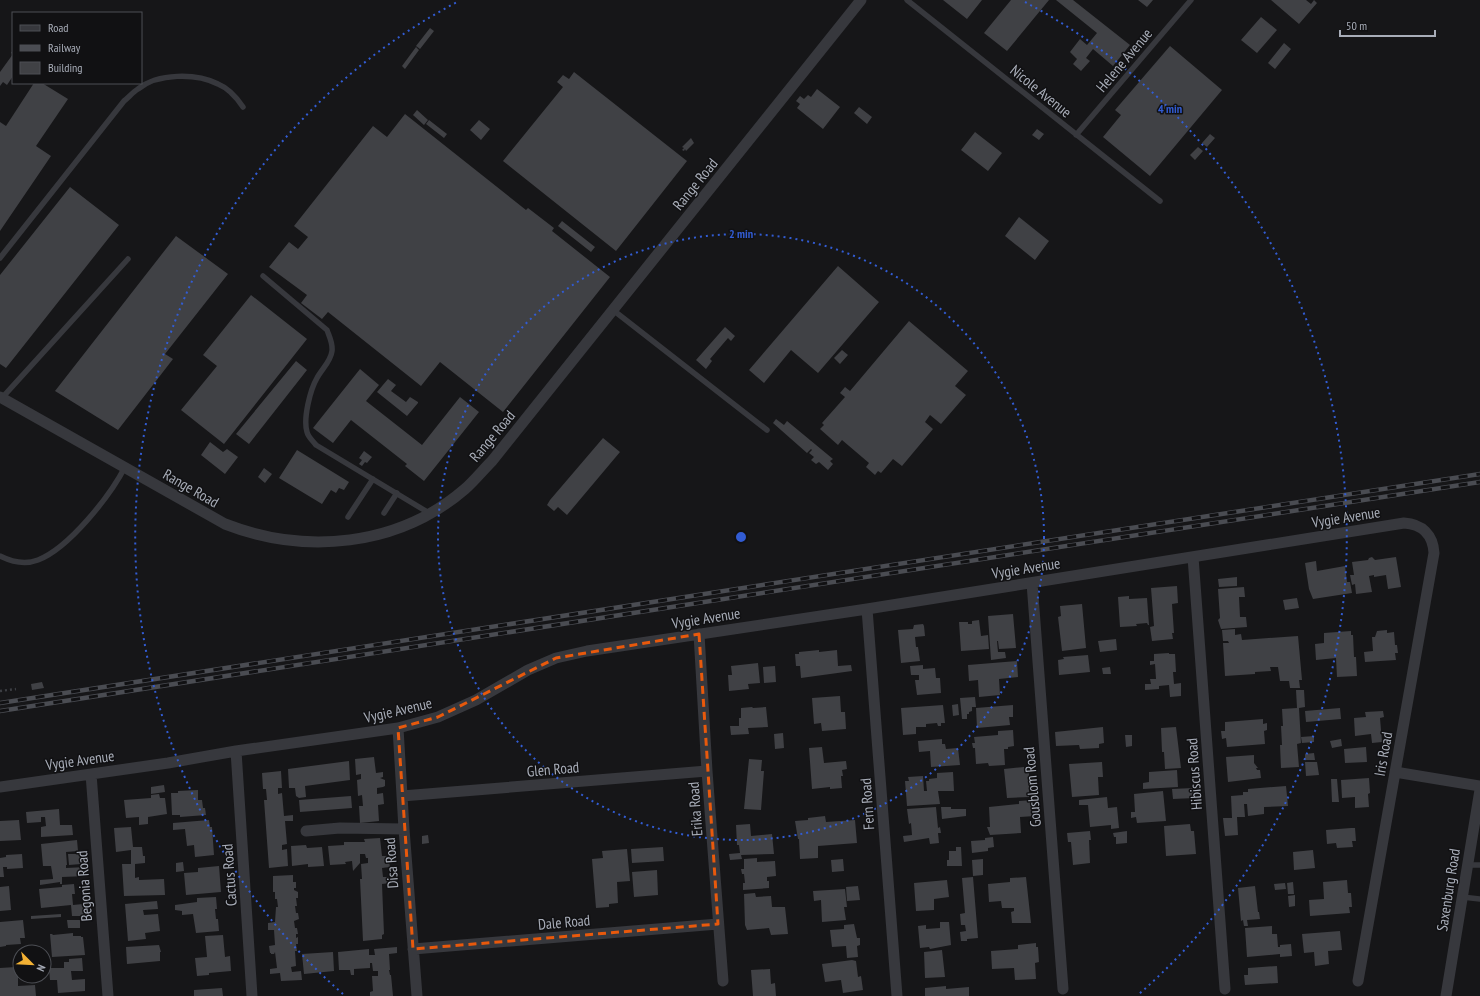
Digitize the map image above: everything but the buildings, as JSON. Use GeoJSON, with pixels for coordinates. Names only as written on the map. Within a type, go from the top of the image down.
{"type":"FeatureCollection","features":[{"type":"Feature","properties":{"kind":"street","name":"Range Road"},"geometry":{"type":"LineString","coordinates":[[1,397],[225,524],[242,531],[278,540],[315,542],[353,540],[393,530],[429,513],[465,489],[492,461],[861,0]]}},
{"type":"Feature","properties":{"kind":"street","name":"Vygie Avenue"},"geometry":{"type":"LineString","coordinates":[[0,787],[398,728],[444,714],[476,700],[528,670],[556,658],[587,651],[867,609],[1404,524],[1417,525],[1427,533]]}},
{"type":"Feature","properties":{"kind":"street","name":"Iris Road"},"geometry":{"type":"LineString","coordinates":[[1358,981],[1434,553],[1433,546],[1427,533]]}},
{"type":"Feature","properties":{"kind":"street","name":"Hibiscus Road"},"geometry":{"type":"LineString","coordinates":[[1193,557],[1225,989]]}},
{"type":"Feature","properties":{"kind":"street","name":"Gousblom Road"},"geometry":{"type":"LineString","coordinates":[[1032,583],[1063,989]]}},
{"type":"Feature","properties":{"kind":"street","name":"Fern Road"},"geometry":{"type":"LineString","coordinates":[[867,609],[897,996]]}},
{"type":"Feature","properties":{"kind":"street","name":"Erika Road"},"geometry":{"type":"LineString","coordinates":[[699,634],[707,771],[723,981]]}},
{"type":"Feature","properties":{"kind":"street","name":"Disa Road"},"geometry":{"type":"LineString","coordinates":[[398,728],[416,996]]}},
{"type":"Feature","properties":{"kind":"street","name":"Cactus Road"},"geometry":{"type":"LineString","coordinates":[[236,751],[252,996]]}},
{"type":"Feature","properties":{"kind":"street","name":"Glen Road"},"geometry":{"type":"LineString","coordinates":[[402,796],[707,771]]}},
{"type":"Feature","properties":{"kind":"street"},"geometry":{"type":"LineString","coordinates":[[1395,772],[1480,786]]}},
{"type":"Feature","properties":{"kind":"street","name":"Begonia Road"},"geometry":{"type":"LineString","coordinates":[[91,774],[108,996]]}},
{"type":"Feature","properties":{"kind":"street","name":"Saxenburg Road"},"geometry":{"type":"LineString","coordinates":[[1446,996],[1480,790]]}},
{"type":"Feature","properties":{"kind":"street"},"geometry":{"type":"LineString","coordinates":[[306,831],[340,828],[404,828]]}},
{"type":"Feature","properties":{"kind":"street","name":"Dale Road"},"geometry":{"type":"LineString","coordinates":[[413,949],[718,924]]}},
{"type":"Feature","properties":{"kind":"lane","name":"Nicole Avenue"},"geometry":{"type":"LineString","coordinates":[[907,0],[1160,201]]}},
{"type":"Feature","properties":{"kind":"lane","name":"Helene Avenue"},"geometry":{"type":"LineString","coordinates":[[1076,135],[1191,0]]}},
{"type":"Feature","properties":{"kind":"lane"},"geometry":{"type":"LineString","coordinates":[[0,258],[124,101],[139,88],[168,77],[198,77],[210,80],[220,85],[238,99],[243,107]]}},
{"type":"Feature","properties":{"kind":"lane"},"geometry":{"type":"LineString","coordinates":[[1,397],[128,259]]}},
{"type":"Feature","properties":{"kind":"lane"},"geometry":{"type":"LineString","coordinates":[[263,276],[327,330],[331,342],[331,356],[317,378],[309,403],[307,432],[316,444],[429,513]]}},
{"type":"Feature","properties":{"kind":"lane"},"geometry":{"type":"LineString","coordinates":[[613,310],[767,430]]}},
{"type":"Feature","properties":{"kind":"lane"},"geometry":{"type":"LineString","coordinates":[[0,556],[22,563],[38,560],[52,553],[77,531],[102,502],[117,482],[125,467]]}},
{"type":"Feature","properties":{"kind":"lane"},"geometry":{"type":"LineString","coordinates":[[348,518],[373,479]]}},
{"type":"Feature","properties":{"kind":"lane"},"geometry":{"type":"LineString","coordinates":[[384,513],[397,494]]}},
{"type":"Feature","properties":{"kind":"lane"},"geometry":{"type":"LineString","coordinates":[[1467,866],[1480,865]]}},
{"type":"Feature","properties":{"kind":"lane"},"geometry":{"type":"LineString","coordinates":[[1462,897],[1480,899]]}},
{"type":"Feature","properties":{"kind":"path"},"geometry":{"type":"LineString","coordinates":[[0,691],[16,689]]}},
{"type":"Feature","properties":{"kind":"highlighted area"},"geometry":{"type":"Polygon","coordinates":[[[699,634],[718,924],[413,949],[398,728],[438,717],[556,658],[699,634]]]}},
{"type":"Feature","properties":{"kind":"railway"},"geometry":{"type":"LineString","coordinates":[[0,703],[1480,474]]}},
{"type":"Feature","properties":{"kind":"railway"},"geometry":{"type":"LineString","coordinates":[[0,711],[1480,482]]}}]}
